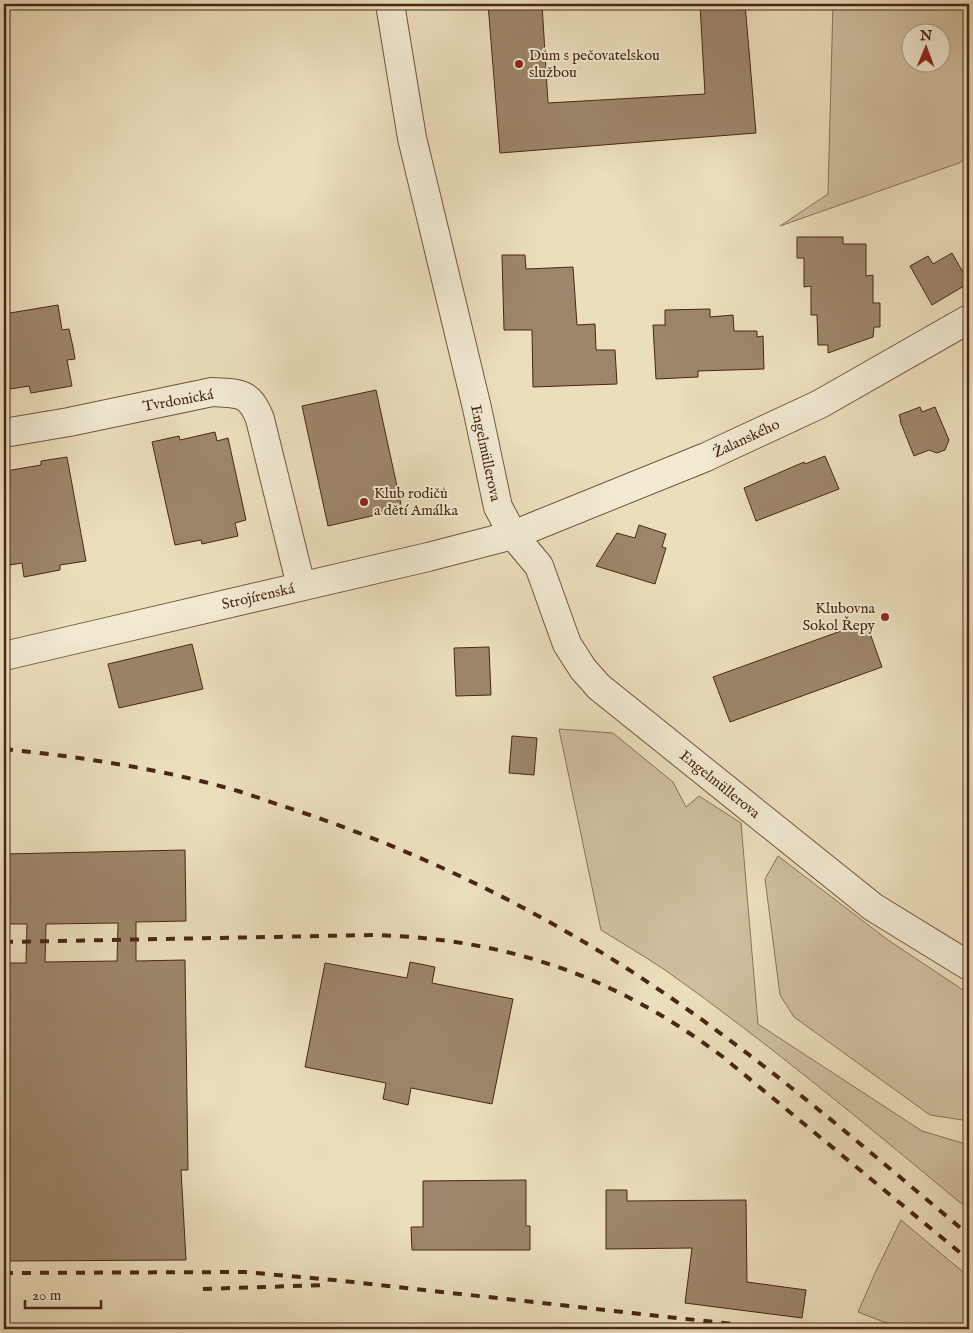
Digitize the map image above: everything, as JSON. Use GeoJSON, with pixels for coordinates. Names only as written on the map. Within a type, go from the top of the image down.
{"type":"FeatureCollection","features":[{"type":"Feature","properties":{"kind":"street","name":"Engelmüllerova"},"geometry":{"type":"LineString","coordinates":[[390,4],[412,138],[477,408],[498,507],[513,535],[539,566],[567,644],[583,669],[599,687],[874,907],[969,966]]}},
{"type":"Feature","properties":{"kind":"street","name":"Žalanského"},"geometry":{"type":"LineString","coordinates":[[513,535],[706,457],[802,412],[895,362],[969,319]]}},
{"type":"Feature","properties":{"kind":"street","name":"Tvrdonická"},"geometry":{"type":"LineString","coordinates":[[4,433],[68,422],[212,392],[232,392],[245,397],[255,406],[260,420],[300,586]]}},
{"type":"Feature","properties":{"kind":"street","name":"Strojírenská"},"geometry":{"type":"LineString","coordinates":[[4,656],[428,557],[513,535]]}},
{"type":"Feature","properties":{"kind":"shaded area"},"geometry":{"type":"Polygon","coordinates":[[[833,4],[969,4],[969,156],[959,163],[780,226],[828,194],[833,4]]]}},
{"type":"Feature","properties":{"kind":"shaded area"},"geometry":{"type":"Polygon","coordinates":[[[559,729],[613,733],[673,782],[686,807],[699,796],[741,823],[758,1024],[922,1131],[969,1145],[969,1210],[820,1087],[704,998],[665,970],[601,930],[559,729]]]}},
{"type":"Feature","properties":{"kind":"shaded area"},"geometry":{"type":"Polygon","coordinates":[[[778,856],[888,940],[969,994],[969,1121],[930,1115],[794,1017],[780,995],[765,879],[778,856]]]}},
{"type":"Feature","properties":{"kind":"shaded area"},"geometry":{"type":"Polygon","coordinates":[[[901,1220],[969,1277],[969,1329],[902,1329],[858,1312],[901,1220]]]}},
{"type":"Feature","properties":{"kind":"building","name":"Dům s pečovatelskou službou"},"geometry":{"type":"Polygon","coordinates":[[[488,4],[542,4],[548,103],[705,94],[700,4],[745,4],[756,133],[500,153],[488,4]]]}},
{"type":"Feature","properties":{"kind":"building"},"geometry":{"type":"Polygon","coordinates":[[[797,237],[843,237],[843,244],[866,244],[866,276],[873,275],[873,303],[880,303],[880,327],[874,327],[873,337],[828,353],[828,345],[818,345],[817,315],[811,315],[811,286],[804,287],[804,258],[797,258],[797,237]]]}},
{"type":"Feature","properties":{"kind":"building"},"geometry":{"type":"Polygon","coordinates":[[[952,253],[969,283],[932,305],[910,266],[928,256],[933,264],[952,253]]]}},
{"type":"Feature","properties":{"kind":"building"},"geometry":{"type":"Polygon","coordinates":[[[502,255],[525,255],[526,269],[573,267],[577,325],[595,324],[596,350],[615,350],[617,384],[533,387],[532,330],[504,330],[502,255]]]}},
{"type":"Feature","properties":{"kind":"building"},"geometry":{"type":"Polygon","coordinates":[[[58,305],[62,330],[69,329],[73,347],[75,359],[67,360],[72,386],[31,393],[29,386],[4,390],[4,314],[58,305]]]}},
{"type":"Feature","properties":{"kind":"building"},"geometry":{"type":"Polygon","coordinates":[[[710,309],[710,317],[733,315],[734,331],[757,331],[757,337],[763,336],[764,369],[698,371],[698,377],[656,379],[653,325],[665,325],[665,310],[710,309]]]}},
{"type":"Feature","properties":{"kind":"building"},"geometry":{"type":"Polygon","coordinates":[[[376,390],[402,509],[328,526],[302,406],[376,390]]]}},
{"type":"Feature","properties":{"kind":"building"},"geometry":{"type":"Polygon","coordinates":[[[920,407],[922,412],[935,407],[949,440],[945,450],[937,453],[929,450],[914,456],[899,415],[920,407]]]}},
{"type":"Feature","properties":{"kind":"building"},"geometry":{"type":"Polygon","coordinates":[[[215,432],[217,441],[228,438],[246,520],[235,523],[238,536],[202,544],[201,540],[175,545],[152,442],[179,436],[180,440],[215,432]]]}},
{"type":"Feature","properties":{"kind":"building"},"geometry":{"type":"Polygon","coordinates":[[[825,456],[839,489],[756,521],[744,488],[804,462],[805,464],[825,456]]]}},
{"type":"Feature","properties":{"kind":"building"},"geometry":{"type":"Polygon","coordinates":[[[67,457],[86,561],[60,565],[60,570],[24,577],[22,563],[10,565],[4,525],[4,481],[7,480],[6,471],[41,465],[41,461],[67,457]]]}},
{"type":"Feature","properties":{"kind":"building"},"geometry":{"type":"Polygon","coordinates":[[[639,525],[666,534],[662,547],[666,548],[655,584],[596,566],[617,533],[635,538],[639,525]]]}},
{"type":"Feature","properties":{"kind":"building"},"geometry":{"type":"Polygon","coordinates":[[[866,622],[882,667],[730,722],[713,677],[866,622]]]}},
{"type":"Feature","properties":{"kind":"building"},"geometry":{"type":"Polygon","coordinates":[[[192,644],[203,689],[119,708],[108,664],[192,644]]]}},
{"type":"Feature","properties":{"kind":"building"},"geometry":{"type":"Polygon","coordinates":[[[489,647],[491,695],[456,696],[454,648],[489,647]]]}},
{"type":"Feature","properties":{"kind":"building"},"geometry":{"type":"Polygon","coordinates":[[[512,736],[537,738],[534,775],[509,773],[512,736]]]}},
{"type":"Feature","properties":{"kind":"building"},"geometry":{"type":"Polygon","coordinates":[[[185,850],[186,921],[136,922],[136,961],[185,960],[188,1170],[181,1170],[186,1260],[4,1261],[4,963],[26,963],[27,924],[4,924],[4,854],[185,850]],[[118,923],[46,924],[45,962],[117,961],[118,923]]]}},
{"type":"Feature","properties":{"kind":"building"},"geometry":{"type":"Polygon","coordinates":[[[410,962],[435,967],[432,983],[513,999],[492,1104],[411,1088],[408,1105],[383,1099],[386,1083],[305,1067],[325,963],[407,978],[410,962]]]}},
{"type":"Feature","properties":{"kind":"building"},"geometry":{"type":"Polygon","coordinates":[[[526,1180],[526,1226],[530,1226],[530,1250],[412,1250],[411,1227],[423,1227],[423,1181],[526,1180]]]}},
{"type":"Feature","properties":{"kind":"building"},"geometry":{"type":"Polygon","coordinates":[[[606,1190],[627,1190],[627,1201],[746,1200],[747,1282],[806,1290],[802,1318],[685,1303],[692,1248],[606,1249],[606,1190]]]}},
{"type":"Feature","properties":{"kind":"railway"},"geometry":{"type":"LineString","coordinates":[[4,749],[122,765],[180,776],[238,791],[388,845],[434,864],[524,908],[610,958],[694,1014],[814,1106],[969,1235]]}},
{"type":"Feature","properties":{"kind":"railway"},"geometry":{"type":"LineString","coordinates":[[4,942],[374,935],[423,938],[470,944],[515,954],[558,967],[642,1004],[723,1057],[969,1260]]}},
{"type":"Feature","properties":{"kind":"railway"},"geometry":{"type":"LineString","coordinates":[[4,1273],[244,1272],[334,1280],[777,1329]]}},
{"type":"Feature","properties":{"kind":"railway"},"geometry":{"type":"LineString","coordinates":[[203,1289],[325,1285]]}},
{"type":"Feature","properties":{"kind":"place","name":"Dům s pečovatelskou službou"},"geometry":{"type":"Point","coordinates":[519,64]}},
{"type":"Feature","properties":{"kind":"place","name":"Klub rodičů a dětí Amálka"},"geometry":{"type":"Point","coordinates":[364,502]}},
{"type":"Feature","properties":{"kind":"place","name":"Klubovna Sokol Řepy"},"geometry":{"type":"Point","coordinates":[885,617]}}]}
